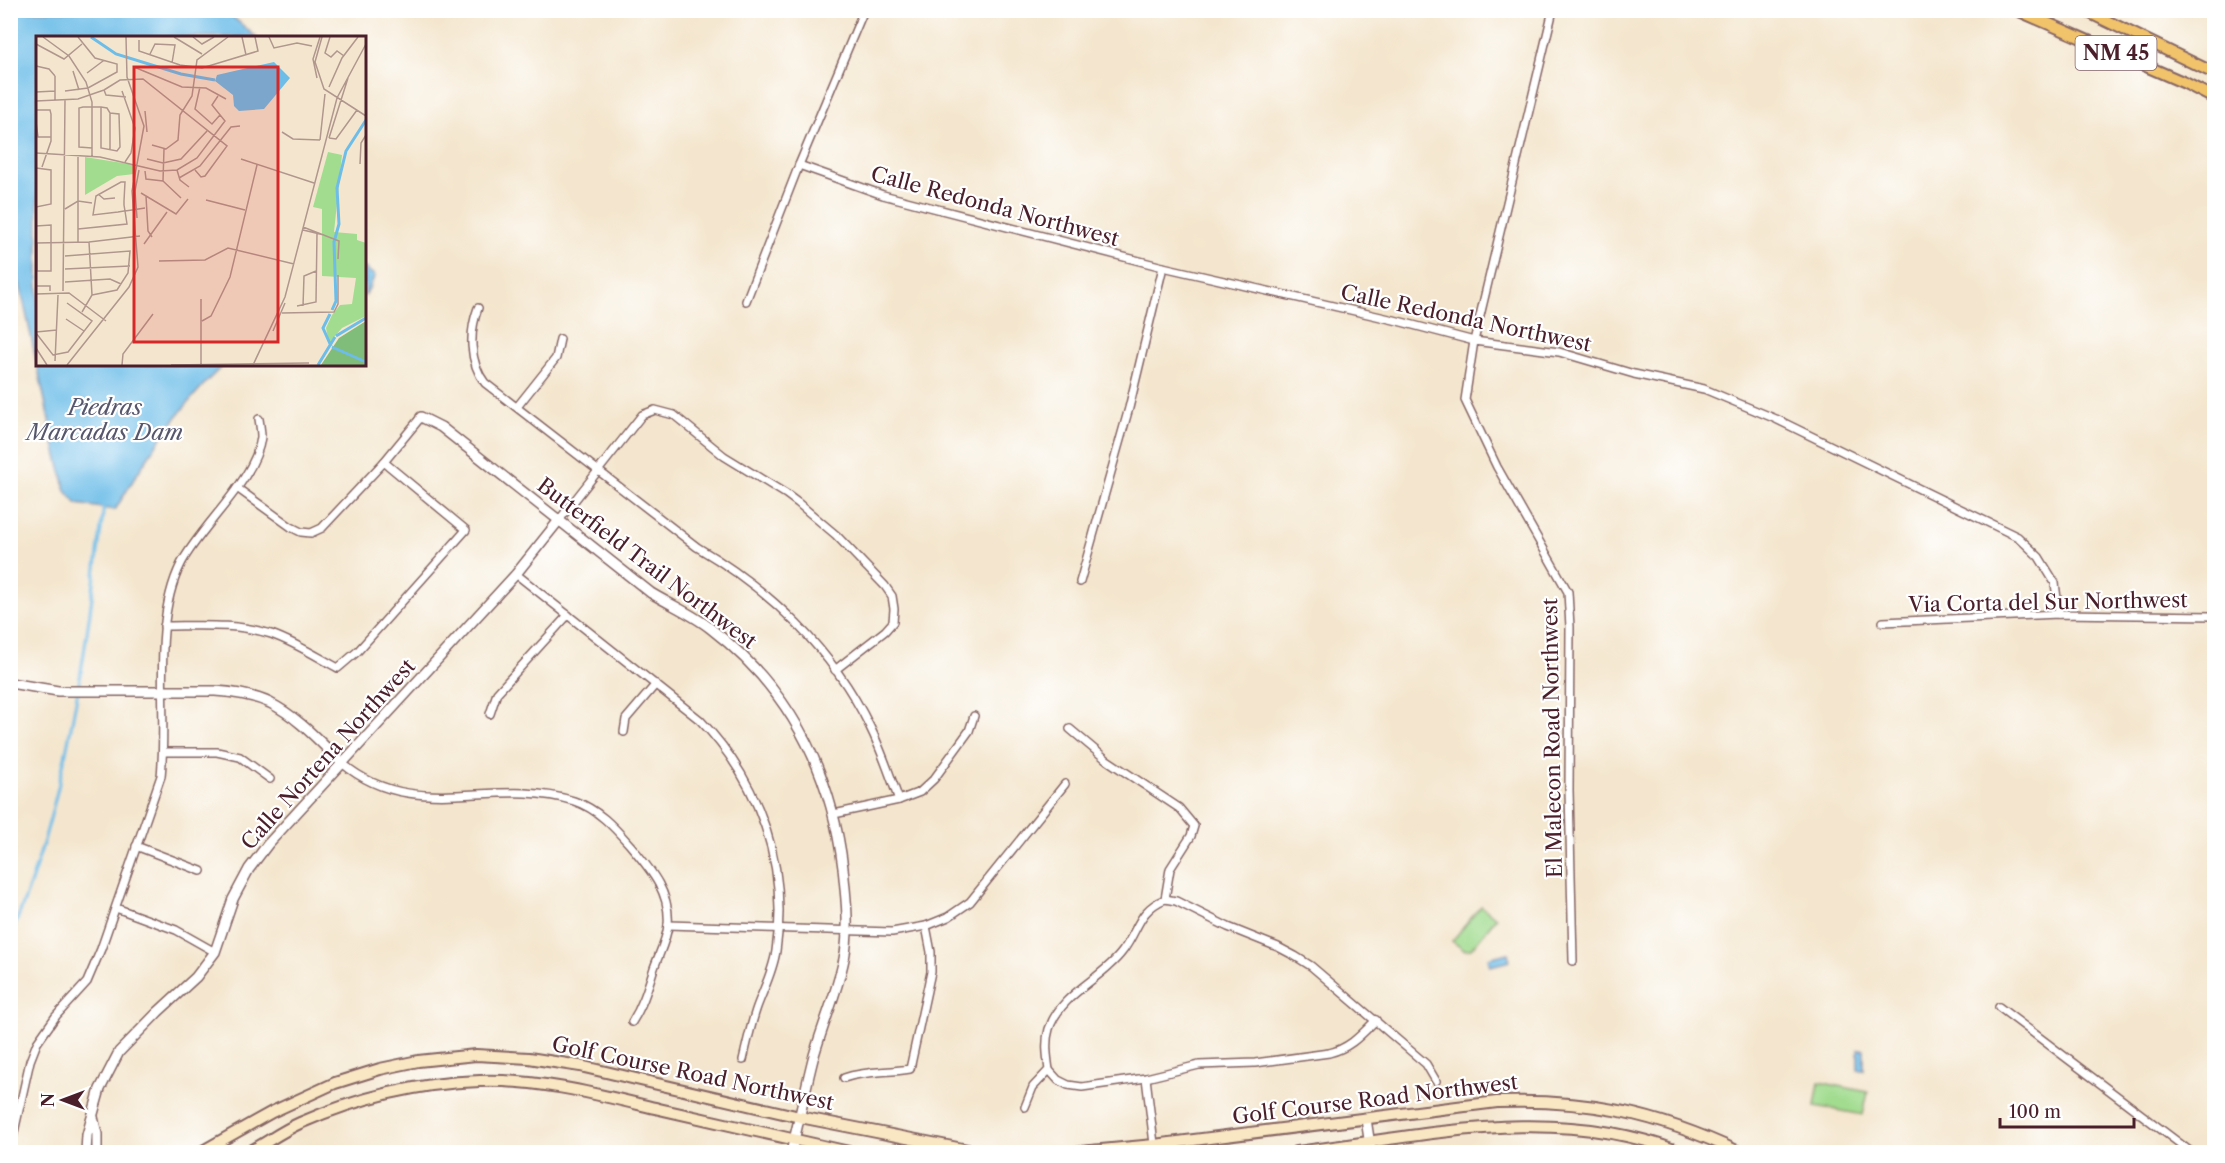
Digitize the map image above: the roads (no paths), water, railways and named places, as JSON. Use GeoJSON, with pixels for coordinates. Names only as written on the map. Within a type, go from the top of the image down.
{"type":"FeatureCollection","features":[{"type":"Feature","properties":{"kind":"main road","name":"NM 45"},"geometry":{"type":"LineString","coordinates":[[2017,10],[2185,83],[2214,98]]}},
{"type":"Feature","properties":{"kind":"main road","name":"NM 45"},"geometry":{"type":"LineString","coordinates":[[2084,10],[2214,73]]}},
{"type":"Feature","properties":{"kind":"main road","name":"Golf Course Road Northwest"},"geometry":{"type":"LineString","coordinates":[[201,1152],[272,1112],[335,1083],[418,1061],[476,1055],[529,1058],[580,1066],[800,1117],[978,1152]]}},
{"type":"Feature","properties":{"kind":"main road","name":"Golf Course Road Northwest"},"geometry":{"type":"LineString","coordinates":[[249,1152],[298,1124],[352,1103],[427,1086],[480,1081],[528,1083],[577,1090],[849,1152]]}},
{"type":"Feature","properties":{"kind":"main road","name":"Golf Course Road Northwest"},"geometry":{"type":"LineString","coordinates":[[1080,1152],[1155,1149],[1497,1102],[1540,1101],[1578,1103],[1644,1116],[1706,1137],[1739,1152]]}},
{"type":"Feature","properties":{"kind":"main road","name":"Golf Course Road Northwest"},"geometry":{"type":"LineString","coordinates":[[1296,1152],[1370,1147],[1499,1125],[1539,1125],[1619,1134],[1680,1152]]}},
{"type":"Feature","properties":{"kind":"street"},"geometry":{"type":"LineString","coordinates":[[746,301],[799,165],[864,10]]}},
{"type":"Feature","properties":{"kind":"street","name":"El Malecon Road Northwest"},"geometry":{"type":"LineString","coordinates":[[1553,10],[1474,341],[1465,400],[1497,467],[1568,592],[1573,961]]}},
{"type":"Feature","properties":{"kind":"street","name":"Calle Redonda Northwest"},"geometry":{"type":"LineString","coordinates":[[799,165],[883,195],[1163,267],[1394,320],[1474,341],[1559,352],[1634,374],[1704,389],[1776,419],[2018,537],[2039,557],[2055,583],[2059,614]]}},
{"type":"Feature","properties":{"kind":"street"},"geometry":{"type":"LineString","coordinates":[[1080,582],[1129,408],[1163,267]]}},
{"type":"Feature","properties":{"kind":"street"},"geometry":{"type":"LineString","coordinates":[[478,308],[473,323],[473,358],[478,374],[485,383],[697,548],[728,566],[765,593],[802,629],[857,702],[870,726],[899,800]]}},
{"type":"Feature","properties":{"kind":"street"},"geometry":{"type":"LineString","coordinates":[[517,407],[556,358],[560,339]]}},
{"type":"Feature","properties":{"kind":"street"},"geometry":{"type":"LineString","coordinates":[[560,519],[642,415],[655,410],[674,415],[724,456],[786,494],[836,535],[892,596],[893,622],[885,631],[835,670]]}},
{"type":"Feature","properties":{"kind":"street"},"geometry":{"type":"LineString","coordinates":[[237,488],[291,527],[310,533],[322,528],[384,462],[421,417]]}},
{"type":"Feature","properties":{"kind":"street","name":"Butterfield Trail Northwest"},"geometry":{"type":"LineString","coordinates":[[421,417],[441,427],[651,593],[710,628],[739,653],[762,676],[783,704],[817,763],[834,814],[846,895],[846,931],[844,958],[813,1060],[791,1152]]}},
{"type":"Feature","properties":{"kind":"street"},"geometry":{"type":"LineString","coordinates":[[10,1150],[14,1143],[24,1084],[37,1043],[56,1016],[75,998],[87,982],[116,908],[161,776],[164,752],[164,626],[168,602],[182,563],[237,488],[257,452],[261,436],[259,419]]}},
{"type":"Feature","properties":{"kind":"street"},"geometry":{"type":"LineString","coordinates":[[164,626],[220,626],[272,634],[338,668],[357,651],[466,530],[384,462]]}},
{"type":"Feature","properties":{"kind":"street","name":"Calle Nortena Northwest"},"geometry":{"type":"LineString","coordinates":[[86,1152],[87,1136],[100,1089],[119,1052],[196,976],[214,952],[233,900],[249,869],[268,843],[516,574],[560,519]]}},
{"type":"Feature","properties":{"kind":"street"},"geometry":{"type":"LineString","coordinates":[[516,574],[700,720],[735,761],[749,785],[763,817],[771,844],[776,878],[778,928],[771,975],[757,1008],[743,1060]]}},
{"type":"Feature","properties":{"kind":"street","name":"Via Corta del Sur Northwest"},"geometry":{"type":"LineString","coordinates":[[1883,622],[2059,614],[2214,616]]}},
{"type":"Feature","properties":{"kind":"street"},"geometry":{"type":"LineString","coordinates":[[490,714],[497,693],[568,615]]}},
{"type":"Feature","properties":{"kind":"street"},"geometry":{"type":"LineString","coordinates":[[10,683],[58,691],[237,693],[270,703],[302,725],[342,763],[368,782],[404,794],[545,794],[575,801],[594,810],[613,825],[659,882],[667,906],[668,925],[641,1008],[632,1022]]}},
{"type":"Feature","properties":{"kind":"street"},"geometry":{"type":"LineString","coordinates":[[624,732],[626,719],[656,684]]}},
{"type":"Feature","properties":{"kind":"street"},"geometry":{"type":"LineString","coordinates":[[834,814],[899,800],[920,792],[934,779],[969,731],[974,716]]}},
{"type":"Feature","properties":{"kind":"street"},"geometry":{"type":"LineString","coordinates":[[1070,729],[1107,760],[1179,808],[1194,826],[1191,836],[1170,869],[1165,900]]}},
{"type":"Feature","properties":{"kind":"street"},"geometry":{"type":"LineString","coordinates":[[164,752],[217,752],[240,757],[270,779]]}},
{"type":"Feature","properties":{"kind":"street"},"geometry":{"type":"LineString","coordinates":[[668,925],[892,932],[926,926],[948,918],[970,902],[1065,784]]}},
{"type":"Feature","properties":{"kind":"street"},"geometry":{"type":"LineString","coordinates":[[136,846],[201,871]]}},
{"type":"Feature","properties":{"kind":"street"},"geometry":{"type":"LineString","coordinates":[[1376,1020],[1353,1044],[1340,1051],[1255,1063],[1199,1065],[1146,1078],[1082,1086],[1068,1085],[1058,1080],[1049,1070],[1046,1047],[1049,1029],[1057,1012],[1117,958],[1145,911],[1165,900],[1176,901],[1228,927],[1278,947],[1311,966],[1376,1020],[1426,1064],[1436,1081]]}},
{"type":"Feature","properties":{"kind":"street"},"geometry":{"type":"LineString","coordinates":[[116,908],[176,930],[214,952]]}},
{"type":"Feature","properties":{"kind":"street"},"geometry":{"type":"LineString","coordinates":[[844,1078],[862,1072],[910,1070],[931,972],[931,952],[926,926]]}},
{"type":"Feature","properties":{"kind":"street"},"geometry":{"type":"LineString","coordinates":[[2000,1007],[2190,1152]]}},
{"type":"Feature","properties":{"kind":"street"},"geometry":{"type":"LineString","coordinates":[[1025,1107],[1033,1087],[1049,1070]]}},
{"type":"Feature","properties":{"kind":"street"},"geometry":{"type":"LineString","coordinates":[[1146,1078],[1155,1149]]}},
{"type":"Feature","properties":{"kind":"street","name":"Calle Nortena Northwest"},"geometry":{"type":"LineString","coordinates":[[93,1117],[97,1134],[97,1152]]}},
{"type":"Feature","properties":{"kind":"street"},"geometry":{"type":"LineString","coordinates":[[1366,1119],[1370,1147]]}},
{"type":"Feature","properties":{"kind":"water","name":"Piedras Marcadas Dam"},"geometry":{"type":"Polygon","coordinates":[[[10,11],[226,11],[255,36],[36,36],[36,359],[11,243],[10,11]]]}},
{"type":"Feature","properties":{"kind":"water"},"geometry":{"type":"Polygon","coordinates":[[[366,269],[375,276],[366,294],[366,269]]]}},
{"type":"Feature","properties":{"kind":"water","name":"Piedras Marcadas Dam"},"geometry":{"type":"Polygon","coordinates":[[[37,366],[222,366],[192,398],[164,434],[115,510],[77,504],[66,491],[37,366]]]}},
{"type":"Feature","properties":{"kind":"water"},"geometry":{"type":"Polygon","coordinates":[[[1508,953],[1510,961],[1490,966],[1488,958],[1508,953]]]}},
{"type":"Feature","properties":{"kind":"water"},"geometry":{"type":"Polygon","coordinates":[[[1858,1049],[1864,1049],[1864,1070],[1858,1070],[1858,1049]]]}},
{"type":"Feature","properties":{"kind":"waterway"},"geometry":{"type":"LineString","coordinates":[[10,936],[25,899],[45,837],[74,714],[104,505]]}}]}
